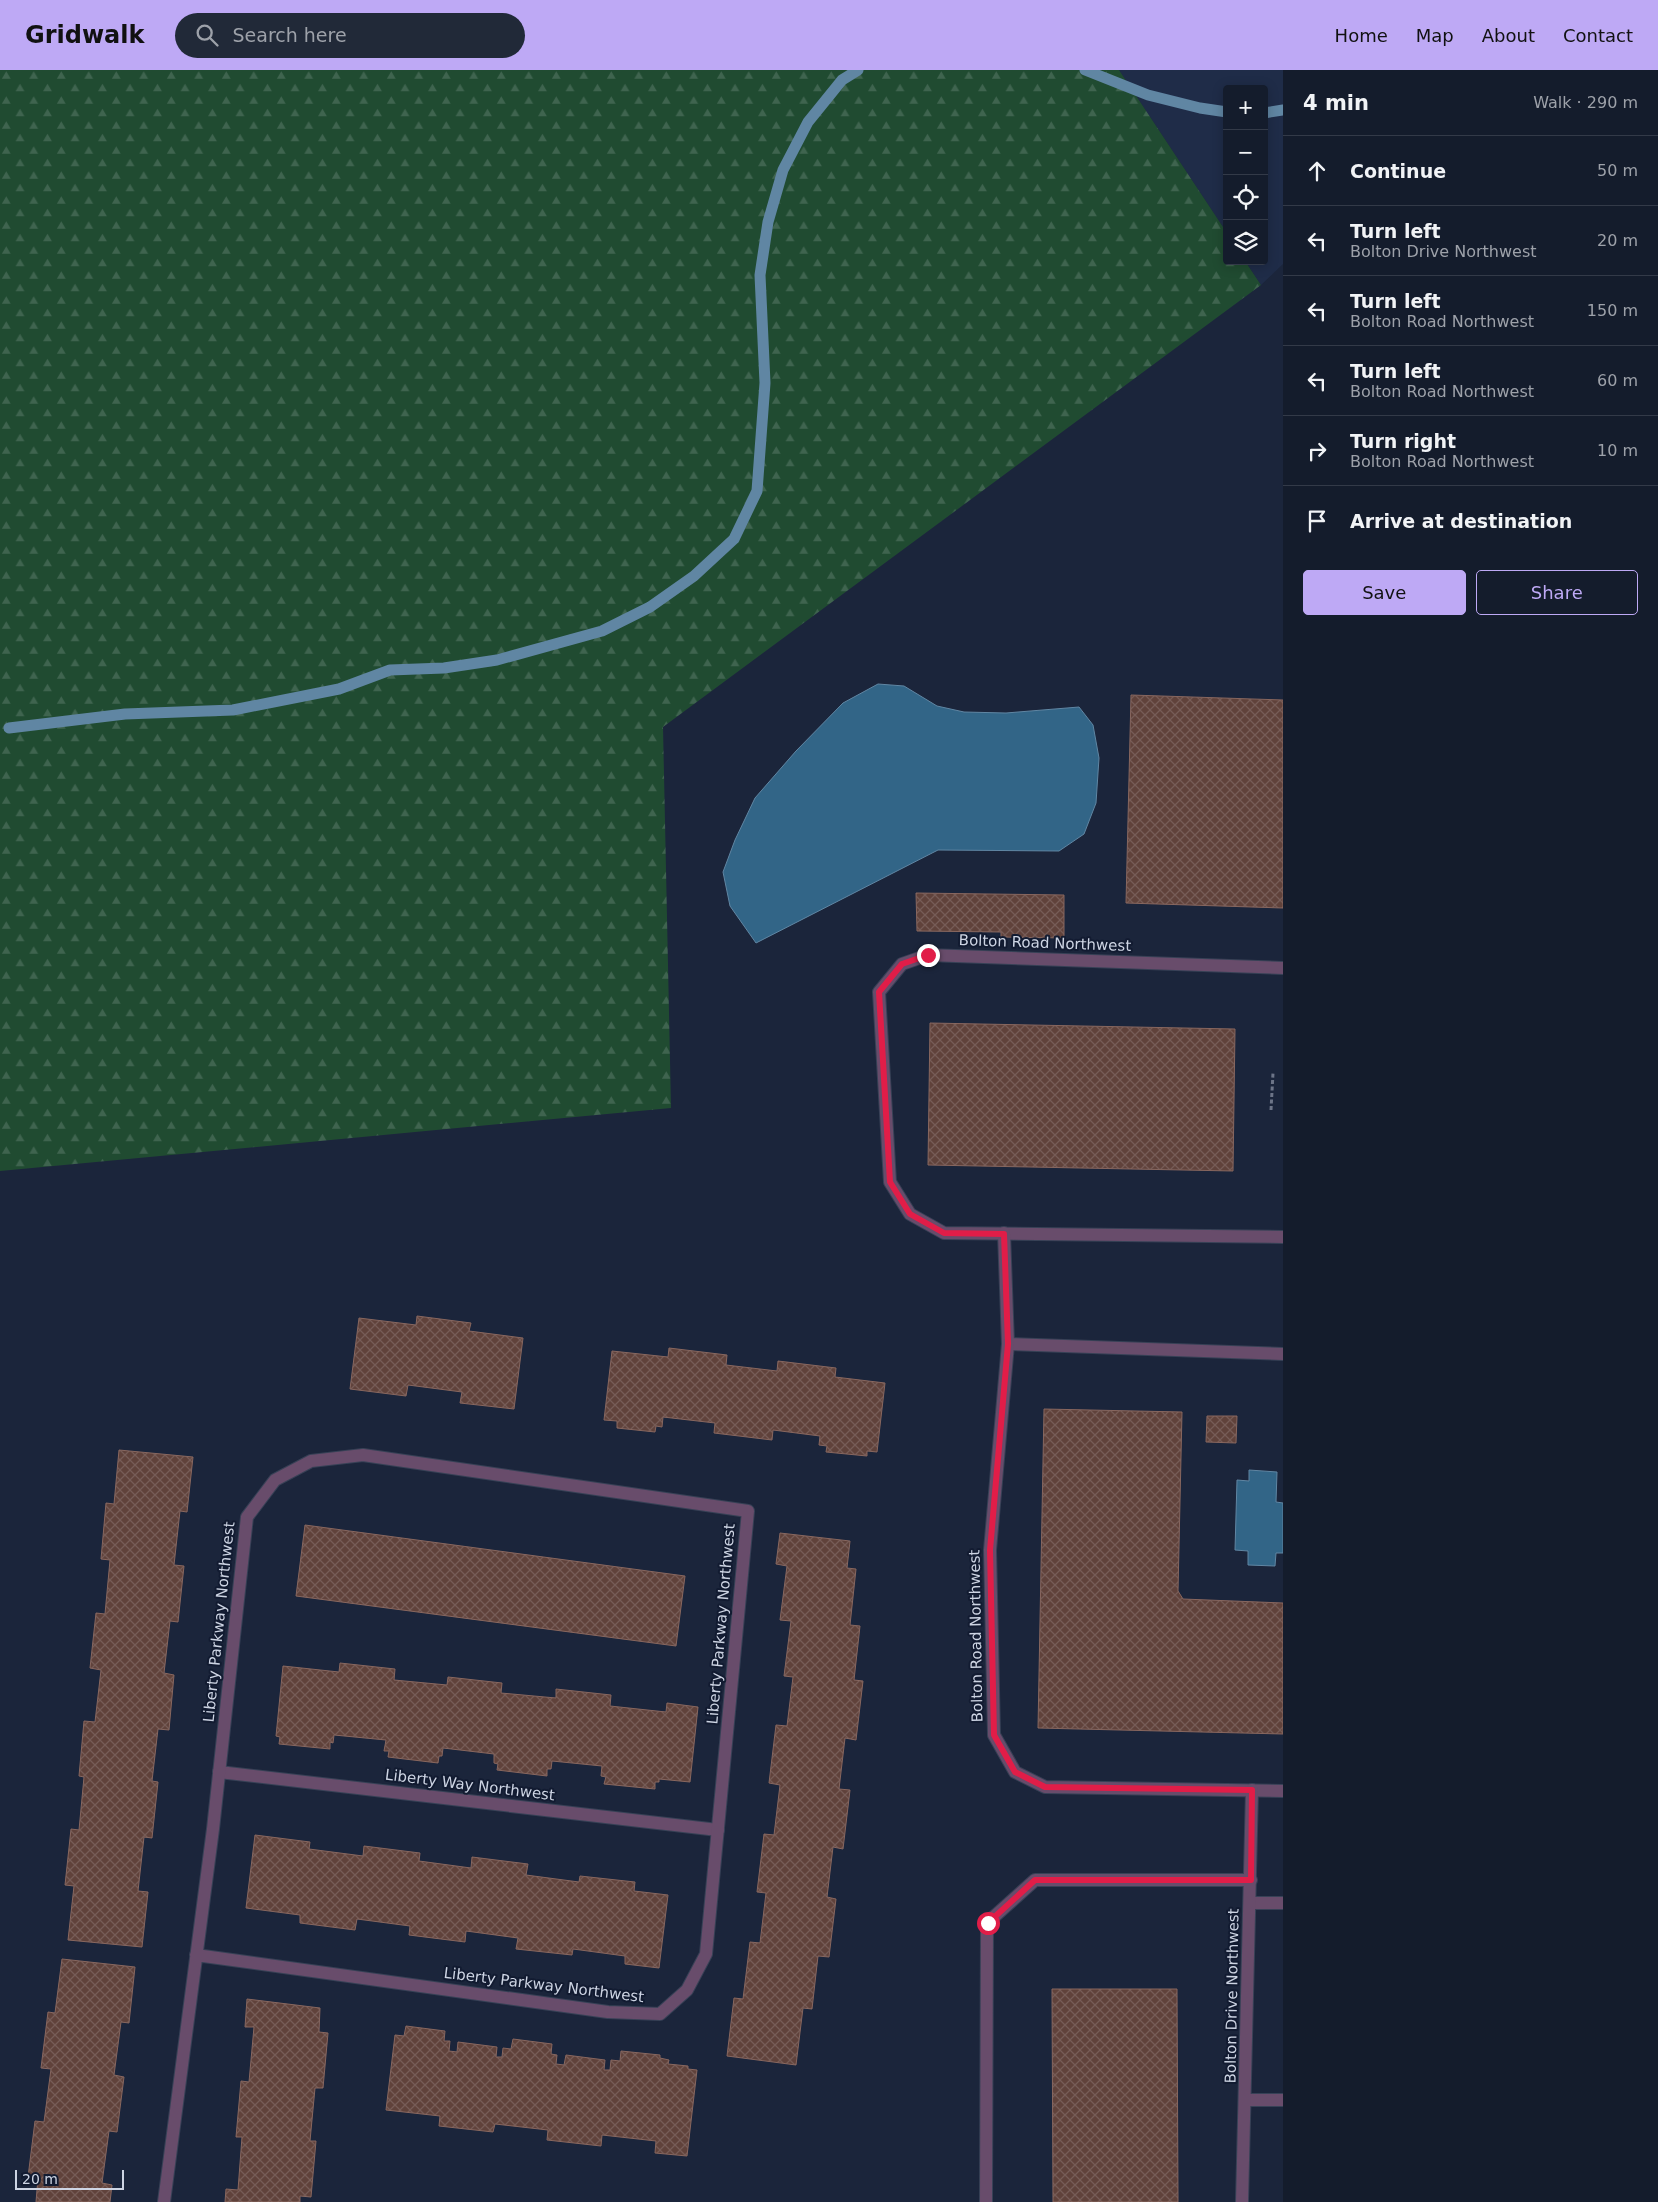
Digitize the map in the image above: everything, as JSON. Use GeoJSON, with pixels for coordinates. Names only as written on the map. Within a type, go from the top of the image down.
{"type":"FeatureCollection","features":[{"type":"Feature","properties":{"kind":"street","name":"Bolton Road Northwest"},"geometry":{"type":"LineString","coordinates":[[1283,968],[928,955],[902,964],[879,992],[890,1182],[910,1214],[944,1233],[1283,1237]]}},
{"type":"Feature","properties":{"kind":"street","name":"Bolton Road Northwest"},"geometry":{"type":"LineString","coordinates":[[1004,1234],[1008,1344],[990,1550],[994,1735],[1015,1772],[1045,1787],[1283,1791]]}},
{"type":"Feature","properties":{"kind":"street"},"geometry":{"type":"LineString","coordinates":[[1008,1344],[1283,1354]]}},
{"type":"Feature","properties":{"kind":"street","name":"Liberty Parkway Northwest"},"geometry":{"type":"LineString","coordinates":[[164,2202],[219,1772],[247,1517],[275,1480],[311,1461],[363,1455],[748,1511],[706,1954],[686,1990],[660,2014],[608,2012],[196,1955]]}},
{"type":"Feature","properties":{"kind":"street","name":"Liberty Way Northwest"},"geometry":{"type":"LineString","coordinates":[[219,1772],[718,1830]]}},
{"type":"Feature","properties":{"kind":"street","name":"Bolton Drive Northwest"},"geometry":{"type":"LineString","coordinates":[[1242,2202],[1251,1903],[1252,1790]]}},
{"type":"Feature","properties":{"kind":"street"},"geometry":{"type":"LineString","coordinates":[[986,2202],[988,1923],[1035,1880],[1251,1880]]}},
{"type":"Feature","properties":{"kind":"street"},"geometry":{"type":"LineString","coordinates":[[1251,1903],[1283,1903]]}},
{"type":"Feature","properties":{"kind":"street"},"geometry":{"type":"LineString","coordinates":[[1246,2100],[1283,2100]]}},
{"type":"Feature","properties":{"kind":"path"},"geometry":{"type":"LineString","coordinates":[[1271,1110],[1273,1073]]}},
{"type":"Feature","properties":{"kind":"shaded area"},"geometry":{"type":"Polygon","coordinates":[[[1119,70],[1283,70],[1283,264],[1261,285],[1248,265],[1268,265],[1268,85],[1223,85],[1223,227],[1119,70]]]}},
{"type":"Feature","properties":{"kind":"shaded area"},"geometry":{"type":"Polygon","coordinates":[[[878,684],[904,686],[937,706],[964,712],[1006,713],[1079,707],[1093,725],[1099,758],[1096,803],[1084,834],[1059,851],[938,850],[756,943],[730,906],[723,872],[735,840],[755,798],[796,751],[843,703],[878,684]]]}},
{"type":"Feature","properties":{"kind":"shaded area"},"geometry":{"type":"Polygon","coordinates":[[[1249,1470],[1277,1472],[1276,1502],[1283,1503],[1283,1553],[1276,1553],[1275,1566],[1248,1565],[1248,1551],[1235,1550],[1237,1480],[1249,1481],[1249,1470]]]}},
{"type":"Feature","properties":{"kind":"green space"},"geometry":{"type":"Polygon","coordinates":[[[0,70],[1119,70],[1223,227],[1223,265],[1248,265],[1261,285],[663,727],[671,1108],[0,1171],[0,70]]]}},
{"type":"Feature","properties":{"kind":"building"},"geometry":{"type":"Polygon","coordinates":[[[1131,695],[1283,700],[1283,908],[1126,903],[1131,695]]]}},
{"type":"Feature","properties":{"kind":"building"},"geometry":{"type":"Polygon","coordinates":[[[916,893],[1064,895],[1064,938],[1001,937],[1001,932],[917,931],[916,893]]]}},
{"type":"Feature","properties":{"kind":"building"},"geometry":{"type":"Polygon","coordinates":[[[930,1023],[1235,1029],[1233,1171],[928,1165],[930,1023]]]}},
{"type":"Feature","properties":{"kind":"building"},"geometry":{"type":"Polygon","coordinates":[[[417,1316],[471,1323],[469,1331],[523,1338],[514,1409],[460,1403],[462,1392],[408,1385],[406,1396],[350,1389],[359,1318],[416,1325],[417,1316]]]}},
{"type":"Feature","properties":{"kind":"building"},"geometry":{"type":"Polygon","coordinates":[[[669,1348],[727,1355],[726,1365],[777,1371],[778,1361],[836,1368],[835,1377],[885,1383],[877,1452],[867,1451],[867,1456],[826,1452],[827,1446],[819,1445],[820,1436],[773,1430],[772,1440],[714,1433],[715,1423],[663,1417],[662,1427],[656,1426],[655,1432],[617,1428],[617,1421],[604,1420],[612,1351],[668,1357],[669,1348]]]}},
{"type":"Feature","properties":{"kind":"building"},"geometry":{"type":"Polygon","coordinates":[[[1044,1409],[1182,1412],[1178,1591],[1183,1599],[1283,1603],[1283,1734],[1038,1728],[1044,1409]]]}},
{"type":"Feature","properties":{"kind":"building"},"geometry":{"type":"Polygon","coordinates":[[[1207,1416],[1237,1416],[1236,1443],[1206,1442],[1207,1416]]]}},
{"type":"Feature","properties":{"kind":"building"},"geometry":{"type":"Polygon","coordinates":[[[119,1450],[193,1457],[187,1512],[180,1511],[174,1565],[184,1566],[178,1622],[170,1621],[164,1673],[174,1675],[169,1730],[158,1729],[152,1781],[158,1782],[152,1838],[144,1837],[138,1891],[148,1892],[142,1947],[68,1940],[74,1886],[65,1885],[71,1829],[79,1830],[84,1777],[79,1776],[84,1721],[95,1722],[101,1670],[90,1668],[96,1613],[105,1614],[110,1560],[101,1559],[106,1503],[114,1504],[119,1450]]]}},
{"type":"Feature","properties":{"kind":"building"},"geometry":{"type":"Polygon","coordinates":[[[305,1525],[685,1576],[676,1646],[296,1596],[305,1525]]]}},
{"type":"Feature","properties":{"kind":"building"},"geometry":{"type":"Polygon","coordinates":[[[780,1533],[850,1541],[847,1568],[856,1569],[850,1625],[860,1626],[854,1680],[863,1681],[856,1740],[845,1738],[839,1789],[850,1790],[843,1849],[833,1847],[827,1897],[836,1899],[829,1957],[818,1956],[812,2009],[803,2008],[796,2065],[727,2056],[734,1998],[743,1999],[750,1942],[760,1943],[766,1893],[757,1892],[764,1834],[774,1835],[780,1785],[769,1783],[776,1725],[787,1726],[793,1677],[784,1676],[791,1621],[780,1620],[787,1566],[776,1564],[780,1533]]]}},
{"type":"Feature","properties":{"kind":"building"},"geometry":{"type":"Polygon","coordinates":[[[340,1663],[395,1669],[394,1680],[447,1685],[448,1677],[502,1683],[501,1693],[556,1698],[556,1689],[611,1695],[610,1706],[666,1712],[667,1703],[698,1707],[690,1782],[659,1779],[659,1782],[655,1782],[655,1789],[604,1784],[606,1777],[601,1776],[602,1766],[552,1761],[551,1769],[547,1769],[547,1776],[497,1770],[498,1764],[494,1763],[494,1754],[443,1748],[442,1756],[439,1756],[438,1763],[388,1757],[389,1751],[384,1751],[386,1740],[334,1735],[333,1743],[330,1742],[330,1749],[279,1744],[280,1737],[276,1736],[283,1666],[339,1672],[340,1663]]]}},
{"type":"Feature","properties":{"kind":"building"},"geometry":{"type":"Polygon","coordinates":[[[255,1835],[310,1842],[309,1849],[363,1856],[364,1846],[420,1853],[419,1861],[471,1868],[472,1857],[528,1864],[526,1875],[579,1882],[580,1876],[635,1882],[634,1891],[668,1895],[659,1968],[625,1964],[625,1956],[573,1949],[572,1955],[516,1949],[518,1938],[466,1931],[465,1942],[409,1935],[410,1926],[357,1919],[355,1930],[300,1923],[300,1915],[246,1908],[255,1835]]]}},
{"type":"Feature","properties":{"kind":"building"},"geometry":{"type":"Polygon","coordinates":[[[62,1959],[135,1967],[129,2023],[121,2022],[114,2075],[124,2077],[117,2132],[109,2131],[102,2183],[112,2185],[110,2202],[36,2202],[38,2178],[28,2177],[35,2121],[44,2122],[51,2069],[41,2068],[48,2012],[55,2013],[62,1959]]]}},
{"type":"Feature","properties":{"kind":"building"},"geometry":{"type":"Polygon","coordinates":[[[1052,1989],[1177,1989],[1178,2202],[1053,2202],[1052,1989]]]}},
{"type":"Feature","properties":{"kind":"building"},"geometry":{"type":"Polygon","coordinates":[[[247,1999],[320,2008],[319,2032],[328,2033],[323,2088],[315,2088],[310,2141],[316,2141],[311,2197],[300,2196],[300,2202],[225,2202],[226,2189],[238,2190],[242,2137],[236,2137],[241,2081],[249,2082],[254,2027],[245,2027],[247,1999]]]}},
{"type":"Feature","properties":{"kind":"building"},"geometry":{"type":"Polygon","coordinates":[[[406,2026],[445,2031],[444,2041],[450,2041],[449,2051],[457,2052],[458,2042],[497,2047],[496,2057],[502,2057],[503,2048],[511,2049],[513,2039],[552,2044],[551,2054],[557,2055],[556,2064],[564,2065],[566,2055],[605,2060],[604,2070],[610,2070],[611,2060],[620,2061],[621,2051],[660,2055],[660,2058],[669,2060],[668,2064],[688,2066],[688,2069],[697,2070],[687,2156],[655,2153],[656,2141],[602,2135],[601,2146],[547,2140],[548,2130],[495,2124],[493,2132],[439,2126],[440,2116],[386,2110],[395,2035],[404,2036],[406,2026]]]}},
{"type":"Feature","properties":{"kind":"waterway"},"geometry":{"type":"LineString","coordinates":[[9,728],[125,714],[233,710],[339,689],[390,670],[444,668],[497,660],[602,631],[650,607],[694,576],[734,539],[757,491],[765,383],[760,275],[768,222],[783,170],[808,122],[842,80],[858,70]]}},
{"type":"Feature","properties":{"kind":"waterway"},"geometry":{"type":"LineString","coordinates":[[1085,70],[1148,95],[1200,108],[1223,111]]}},
{"type":"Feature","properties":{"kind":"waterway"},"geometry":{"type":"LineString","coordinates":[[1268,112],[1283,110]]}},
{"type":"Feature","properties":{"kind":"route"},"geometry":{"type":"LineString","coordinates":[[928,955],[902,964],[879,992],[890,1182],[910,1214],[944,1233],[1004,1234],[1008,1344],[990,1550],[994,1735],[1015,1772],[1045,1787],[1252,1790],[1251,1880],[1035,1880],[988,1923]]}}]}
